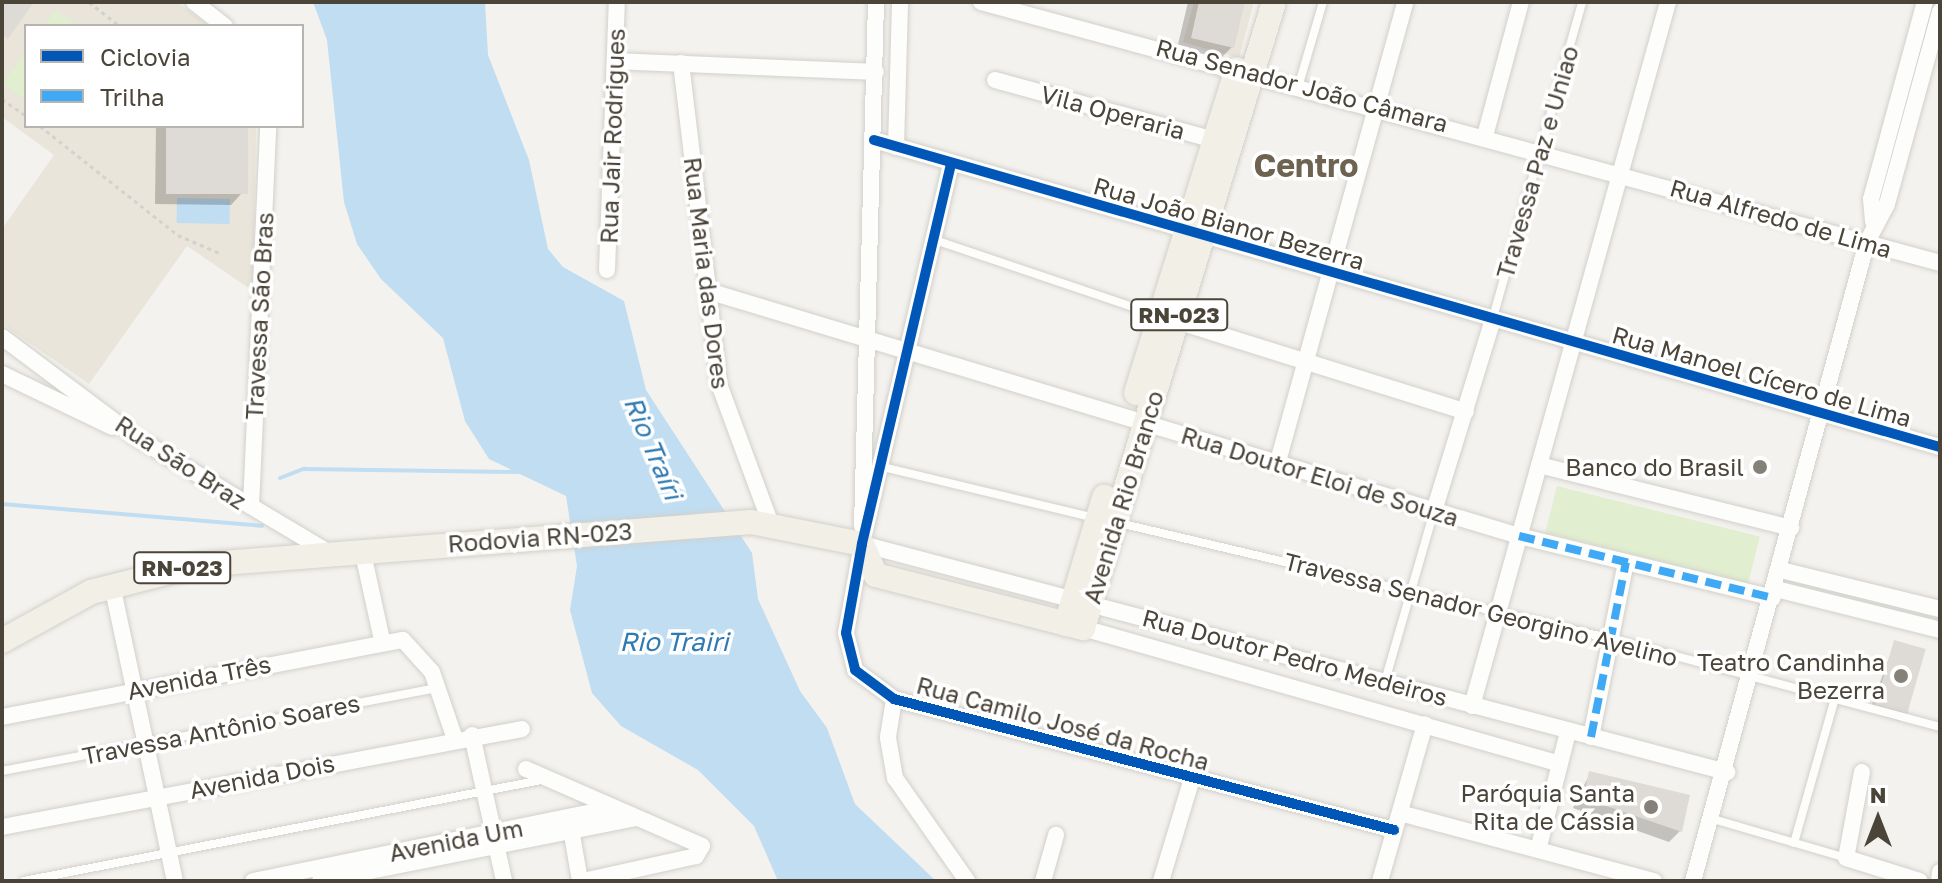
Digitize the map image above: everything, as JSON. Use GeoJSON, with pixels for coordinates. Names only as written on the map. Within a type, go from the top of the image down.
{"type":"FeatureCollection","features":[{"type":"Feature","properties":{"kind":"main road","name":"Avenida Rio Branco"},"geometry":{"type":"LineString","coordinates":[[1245,70],[1257,2]]}},
{"type":"Feature","properties":{"kind":"main road","name":"Avenida Rio Branco"},"geometry":{"type":"LineString","coordinates":[[1075,626],[1245,70],[1274,2]]}},
{"type":"Feature","properties":{"kind":"main road","name":"Rua Doutor Pedro Medeiros"},"geometry":{"type":"LineString","coordinates":[[760,522],[862,544],[876,575],[1075,626]]}},
{"type":"Feature","properties":{"kind":"main road","name":"Rodovia RN-023"},"geometry":{"type":"LineString","coordinates":[[369,549],[760,522]]}},
{"type":"Feature","properties":{"kind":"main road","name":"RN-023"},"geometry":{"type":"LineString","coordinates":[[2,641],[112,585],[197,565],[369,549]]}},
{"type":"Feature","properties":{"kind":"street"},"geometry":{"type":"LineString","coordinates":[[194,2],[222,24]]}},
{"type":"Feature","properties":{"kind":"street","name":"Rua Jair Rodrigues"},"geometry":{"type":"LineString","coordinates":[[607,270],[617,2]]}},
{"type":"Feature","properties":{"kind":"street"},"geometry":{"type":"LineString","coordinates":[[862,544],[859,477],[869,343],[876,2]]}},
{"type":"Feature","properties":{"kind":"street"},"geometry":{"type":"LineString","coordinates":[[896,147],[900,2]]}},
{"type":"Feature","properties":{"kind":"street","name":"Rua Senador João Câmara"},"geometry":{"type":"LineString","coordinates":[[981,2],[1376,104],[1621,173]]}},
{"type":"Feature","properties":{"kind":"street"},"geometry":{"type":"LineString","coordinates":[[1277,465],[1405,2]]}},
{"type":"Feature","properties":{"kind":"street"},"geometry":{"type":"LineString","coordinates":[[1485,136],[1521,2]]}},
{"type":"Feature","properties":{"kind":"street"},"geometry":{"type":"LineString","coordinates":[[1472,706],[1668,2]]}},
{"type":"Feature","properties":{"kind":"street"},"geometry":{"type":"LineString","coordinates":[[1693,881],[1727,772],[1824,416],[1915,66],[1925,2]]}},
{"type":"Feature","properties":{"kind":"street"},"geometry":{"type":"LineString","coordinates":[[1915,66],[1940,11]]}},
{"type":"Feature","properties":{"kind":"street"},"geometry":{"type":"LineString","coordinates":[[615,61],[876,72]]}},
{"type":"Feature","properties":{"kind":"street","name":"Rua Maria das Dores"},"geometry":{"type":"LineString","coordinates":[[681,63],[719,384],[760,522]]}},
{"type":"Feature","properties":{"kind":"street","name":"Vila Operaria"},"geometry":{"type":"LineString","coordinates":[[995,80],[1223,142]]}},
{"type":"Feature","properties":{"kind":"street","name":"Travessa São Bras"},"geometry":{"type":"LineString","coordinates":[[251,506],[268,128]]}},
{"type":"Feature","properties":{"kind":"street","name":"Rua João Bianor Bezerra"},"geometry":{"type":"LineString","coordinates":[[874,140],[1492,322],[1573,343]]}},
{"type":"Feature","properties":{"kind":"street"},"geometry":{"type":"LineString","coordinates":[[862,544],[911,355],[951,164]]}},
{"type":"Feature","properties":{"kind":"street","name":"Rua Alfredo de Lima"},"geometry":{"type":"LineString","coordinates":[[1621,173],[1940,263]]}},
{"type":"Feature","properties":{"kind":"street","name":"Rua Doutor Eloi de Souza"},"geometry":{"type":"LineString","coordinates":[[708,291],[869,343],[1519,536],[1940,630]]}},
{"type":"Feature","properties":{"kind":"street"},"geometry":{"type":"LineString","coordinates":[[1168,319],[1466,412]]}},
{"type":"Feature","properties":{"kind":"street"},"geometry":{"type":"LineString","coordinates":[[1434,511],[1492,322]]}},
{"type":"Feature","properties":{"kind":"street"},"geometry":{"type":"LineString","coordinates":[[2,365],[8,341]]}},
{"type":"Feature","properties":{"kind":"street","name":"Rua São Braz"},"geometry":{"type":"LineString","coordinates":[[8,341],[135,437],[326,551]]}},
{"type":"Feature","properties":{"kind":"street","name":"Rua Manoel Cícero de Lima"},"geometry":{"type":"LineString","coordinates":[[1573,343],[1940,447]]}},
{"type":"Feature","properties":{"kind":"street"},"geometry":{"type":"LineString","coordinates":[[2,374],[135,437]]}},
{"type":"Feature","properties":{"kind":"street"},"geometry":{"type":"LineString","coordinates":[[1539,465],[1791,528]]}},
{"type":"Feature","properties":{"kind":"street","name":"Rua Doutor Pedro Medeiros"},"geometry":{"type":"LineString","coordinates":[[862,544],[1727,772]]}},
{"type":"Feature","properties":{"kind":"street","name":"Rua Camilo José da Rocha"},"geometry":{"type":"LineString","coordinates":[[862,544],[846,633],[850,662],[894,699],[1192,778],[1397,822],[1539,846],[1651,881]]}},
{"type":"Feature","properties":{"kind":"street"},"geometry":{"type":"LineString","coordinates":[[369,549],[389,640],[419,649],[485,789],[504,881]]}},
{"type":"Feature","properties":{"kind":"street"},"geometry":{"type":"LineString","coordinates":[[1591,737],[1626,562]]}},
{"type":"Feature","properties":{"kind":"street"},"geometry":{"type":"LineString","coordinates":[[1781,570],[1940,609]]}},
{"type":"Feature","properties":{"kind":"street"},"geometry":{"type":"LineString","coordinates":[[112,585],[150,741],[175,881]]}},
{"type":"Feature","properties":{"kind":"street","name":"Rua Doutor Pedro Medeiros"},"geometry":{"type":"LineString","coordinates":[[1075,626],[1559,764]]}},
{"type":"Feature","properties":{"kind":"street","name":"Avenida Três"},"geometry":{"type":"LineString","coordinates":[[2,717],[389,640]]}},
{"type":"Feature","properties":{"kind":"street"},"geometry":{"type":"LineString","coordinates":[[894,699],[889,748],[895,778],[967,881]]}},
{"type":"Feature","properties":{"kind":"street"},"geometry":{"type":"LineString","coordinates":[[1380,881],[1425,724]]}},
{"type":"Feature","properties":{"kind":"street","name":"Avenida Dois"},"geometry":{"type":"LineString","coordinates":[[2,827],[463,737],[522,729]]}},
{"type":"Feature","properties":{"kind":"street"},"geometry":{"type":"LineString","coordinates":[[1539,846],[1568,732]]}},
{"type":"Feature","properties":{"kind":"street"},"geometry":{"type":"LineString","coordinates":[[526,769],[700,844],[700,854],[581,881],[570,824]]}},
{"type":"Feature","properties":{"kind":"street"},"geometry":{"type":"LineString","coordinates":[[1862,772],[1846,858],[1920,881]]}},
{"type":"Feature","properties":{"kind":"street"},"geometry":{"type":"LineString","coordinates":[[1161,881],[1192,778]]}},
{"type":"Feature","properties":{"kind":"street","name":"Avenida Um"},"geometry":{"type":"LineString","coordinates":[[570,824],[612,808]]}},
{"type":"Feature","properties":{"kind":"street","name":"Avenida Um"},"geometry":{"type":"LineString","coordinates":[[253,881],[434,851],[570,824],[634,818]]}},
{"type":"Feature","properties":{"kind":"street"},"geometry":{"type":"LineString","coordinates":[[1043,881],[1056,835]]}},
{"type":"Feature","properties":{"kind":"street","name":"Avenida Um"},"geometry":{"type":"LineString","coordinates":[[320,881],[434,851]]}},
{"type":"Feature","properties":{"kind":"street"},"geometry":{"type":"LineString","coordinates":[[1939,881],[1940,872]]}},
{"type":"Feature","properties":{"kind":"lane"},"geometry":{"type":"LineString","coordinates":[[1299,84],[1323,2]]}},
{"type":"Feature","properties":{"kind":"lane","name":"Travessa Paz e Uniao"},"geometry":{"type":"LineString","coordinates":[[1492,322],[1582,2]]}},
{"type":"Feature","properties":{"kind":"lane"},"geometry":{"type":"LineString","coordinates":[[935,240],[1168,319]]}},
{"type":"Feature","properties":{"kind":"lane","name":"Travessa Senador Georgino Avelino"},"geometry":{"type":"LineString","coordinates":[[883,467],[1612,639],[1834,702],[1940,727]]}},
{"type":"Feature","properties":{"kind":"lane"},"geometry":{"type":"LineString","coordinates":[[1385,681],[1434,511]]}},
{"type":"Feature","properties":{"kind":"lane","name":"Travessa Antônio Soares"},"geometry":{"type":"LineString","coordinates":[[2,771],[440,688]]}},
{"type":"Feature","properties":{"kind":"lane"},"geometry":{"type":"LineString","coordinates":[[1794,843],[1834,702]]}},
{"type":"Feature","properties":{"kind":"lane"},"geometry":{"type":"LineString","coordinates":[[24,881],[170,850],[547,779]]}},
{"type":"Feature","properties":{"kind":"lane"},"geometry":{"type":"LineString","coordinates":[[1713,819],[1846,858]]}},
{"type":"Feature","properties":{"kind":"path"},"geometry":{"type":"LineString","coordinates":[[89,2],[117,24]]}},
{"type":"Feature","properties":{"kind":"path"},"geometry":{"type":"LineString","coordinates":[[2,99],[24,115]]}},
{"type":"Feature","properties":{"kind":"path"},"geometry":{"type":"LineString","coordinates":[[43,128],[178,235],[222,254]]}},
{"type":"Feature","properties":{"kind":"shaded area"},"geometry":{"type":"Polygon","coordinates":[[[2,2],[177,2],[206,24],[24,24],[24,128],[256,128],[253,291],[187,246],[89,384],[2,324],[2,229],[54,155],[2,117],[2,2]]]}},
{"type":"Feature","properties":{"kind":"shaded area"},"geometry":{"type":"Polygon","coordinates":[[[1194,2],[1254,2],[1239,58],[1183,42],[1194,2]]]}},
{"type":"Feature","properties":{"kind":"green space"},"geometry":{"type":"Polygon","coordinates":[[[56,10],[76,24],[46,24],[56,10]]]}},
{"type":"Feature","properties":{"kind":"green space"},"geometry":{"type":"Polygon","coordinates":[[[24,54],[24,99],[3,84],[24,54]]]}},
{"type":"Feature","properties":{"kind":"green space"},"geometry":{"type":"Polygon","coordinates":[[[1557,486],[1760,537],[1748,583],[1545,533],[1557,486]]]}},
{"type":"Feature","properties":{"kind":"water","name":"Rio Trairi"},"geometry":{"type":"Polygon","coordinates":[[[313,2],[485,2],[488,55],[529,160],[548,249],[563,267],[624,301],[646,390],[752,553],[758,599],[800,691],[827,728],[855,804],[936,881],[778,881],[754,826],[698,770],[621,726],[592,693],[570,610],[577,566],[566,496],[489,459],[465,421],[443,338],[381,279],[357,244],[344,202],[327,40],[313,2]]]}},
{"type":"Feature","properties":{"kind":"water"},"geometry":{"type":"Polygon","coordinates":[[[177,198],[230,199],[230,224],[177,223],[177,198]]]}},
{"type":"Feature","properties":{"kind":"building"},"geometry":{"type":"Polygon","coordinates":[[[2,2],[34,2],[8,39],[2,35],[2,2]]]}},
{"type":"Feature","properties":{"kind":"building"},"geometry":{"type":"Polygon","coordinates":[[[1199,2],[1245,2],[1234,48],[1191,38],[1199,2]]]}},
{"type":"Feature","properties":{"kind":"building"},"geometry":{"type":"Polygon","coordinates":[[[166,128],[248,128],[248,194],[166,194],[166,128]]]}},
{"type":"Feature","properties":{"kind":"building","name":"Teatro Candinha Bezerra"},"geometry":{"type":"Polygon","coordinates":[[[1894,640],[1926,649],[1907,714],[1876,704],[1894,640]]]}},
{"type":"Feature","properties":{"kind":"building","name":"Paróquia Santa Rita de Cássia"},"geometry":{"type":"Polygon","coordinates":[[[1589,771],[1690,795],[1682,832],[1583,798],[1589,771]]]}},
{"type":"Feature","properties":{"kind":"waterway"},"geometry":{"type":"LineString","coordinates":[[280,478],[304,469],[520,472]]}},
{"type":"Feature","properties":{"kind":"waterway"},"geometry":{"type":"LineString","coordinates":[[2,504],[262,526]]}},
{"type":"Feature","properties":{"kind":"marked path"},"geometry":{"type":"LineString","coordinates":[[1519,536],[1773,598]]}},
{"type":"Feature","properties":{"kind":"marked path"},"geometry":{"type":"LineString","coordinates":[[1591,737],[1626,562]]}},
{"type":"Feature","properties":{"kind":"cycle path"},"geometry":{"type":"LineString","coordinates":[[874,140],[1940,447]]}},
{"type":"Feature","properties":{"kind":"cycle path"},"geometry":{"type":"LineString","coordinates":[[951,164],[862,544],[846,633],[855,670],[894,699],[1394,830]]}},
{"type":"Feature","properties":{"kind":"place","name":"Banco do Brasil"},"geometry":{"type":"Point","coordinates":[1760,467]}},
{"type":"Feature","properties":{"kind":"place","name":"Teatro Candinha Bezerra"},"geometry":{"type":"Point","coordinates":[1901,676]}},
{"type":"Feature","properties":{"kind":"place","name":"Paróquia Santa Rita de Cássia"},"geometry":{"type":"Point","coordinates":[1651,807]}},
{"type":"Feature","properties":{"kind":"district","name":"Centro"},"geometry":{"type":"Point","coordinates":[1306,165]}},
{"type":"Feature","properties":{"kind":"water label","name":"Rio Traíri"},"geometry":{"type":"Point","coordinates":[653,448]}}]}
